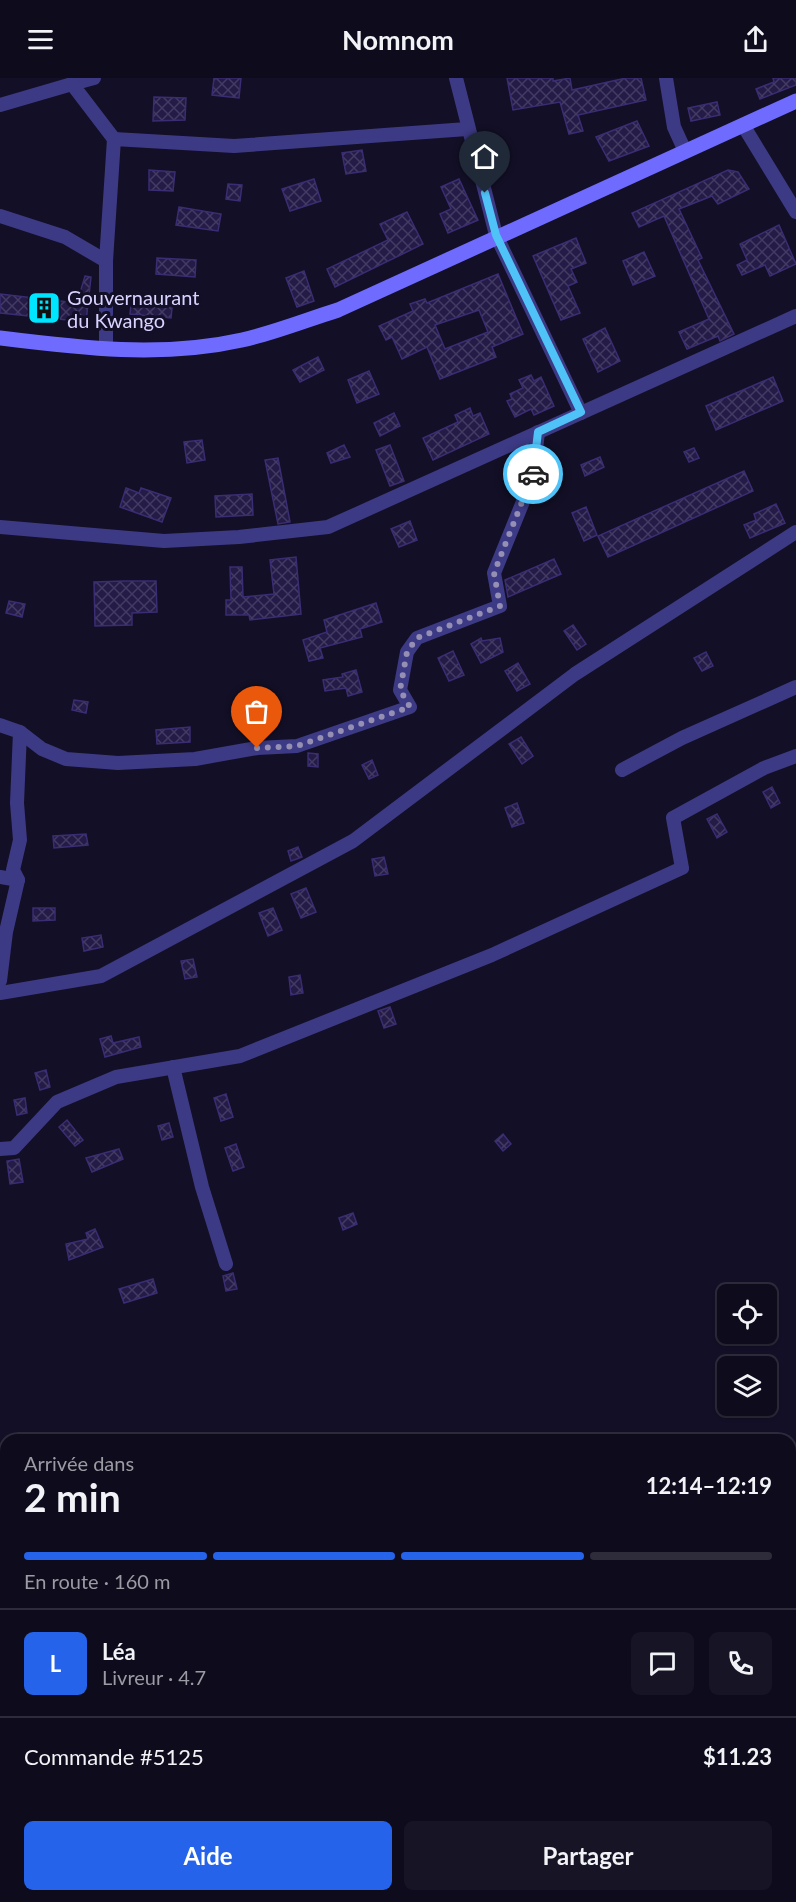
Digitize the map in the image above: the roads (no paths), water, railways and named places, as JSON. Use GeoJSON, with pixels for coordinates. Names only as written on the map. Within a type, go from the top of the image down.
{"type":"FeatureCollection","features":[{"type":"Feature","properties":{"kind":"main road"},"geometry":{"type":"LineString","coordinates":[[0,338],[148,350],[241,340],[338,310],[496,235],[796,101]]}},
{"type":"Feature","properties":{"kind":"street"},"geometry":{"type":"LineString","coordinates":[[0,105],[94,78]]}},
{"type":"Feature","properties":{"kind":"street"},"geometry":{"type":"LineString","coordinates":[[456,78],[467,129],[496,235],[581,412]]}},
{"type":"Feature","properties":{"kind":"street"},"geometry":{"type":"LineString","coordinates":[[666,78],[674,127],[685,151]]}},
{"type":"Feature","properties":{"kind":"street"},"geometry":{"type":"LineString","coordinates":[[72,84],[114,140],[106,261],[106,348]]}},
{"type":"Feature","properties":{"kind":"street"},"geometry":{"type":"LineString","coordinates":[[743,125],[796,212]]}},
{"type":"Feature","properties":{"kind":"street"},"geometry":{"type":"LineString","coordinates":[[114,140],[234,146],[467,129]]}},
{"type":"Feature","properties":{"kind":"street"},"geometry":{"type":"LineString","coordinates":[[0,216],[65,237],[106,261]]}},
{"type":"Feature","properties":{"kind":"street"},"geometry":{"type":"LineString","coordinates":[[0,527],[164,541],[239,537],[327,527],[796,316]]}},
{"type":"Feature","properties":{"kind":"street"},"geometry":{"type":"LineString","coordinates":[[0,725],[20,732],[42,749],[66,759],[118,763],[195,759],[257,748],[297,746],[410,707],[400,690],[407,652],[417,638],[500,606],[494,573],[533,477],[538,432]]}},
{"type":"Feature","properties":{"kind":"street"},"geometry":{"type":"LineString","coordinates":[[0,993],[101,976],[353,841],[575,674],[796,532]]}},
{"type":"Feature","properties":{"kind":"street"},"geometry":{"type":"LineString","coordinates":[[622,770],[682,738],[796,687]]}},
{"type":"Feature","properties":{"kind":"street"},"geometry":{"type":"LineString","coordinates":[[0,981],[6,932],[18,880],[13,870],[20,840],[17,804],[20,732]]}},
{"type":"Feature","properties":{"kind":"street"},"geometry":{"type":"LineString","coordinates":[[0,1149],[14,1148],[57,1102],[116,1077],[240,1056],[492,955],[682,868],[673,818],[764,768],[796,756]]}},
{"type":"Feature","properties":{"kind":"street"},"geometry":{"type":"LineString","coordinates":[[0,877],[18,880]]}},
{"type":"Feature","properties":{"kind":"street"},"geometry":{"type":"LineString","coordinates":[[173,1067],[202,1187],[226,1264]]}},
{"type":"Feature","properties":{"kind":"place","name":"Gouvernaurant du Kwango"},"geometry":{"type":"Point","coordinates":[44,308]}}]}
